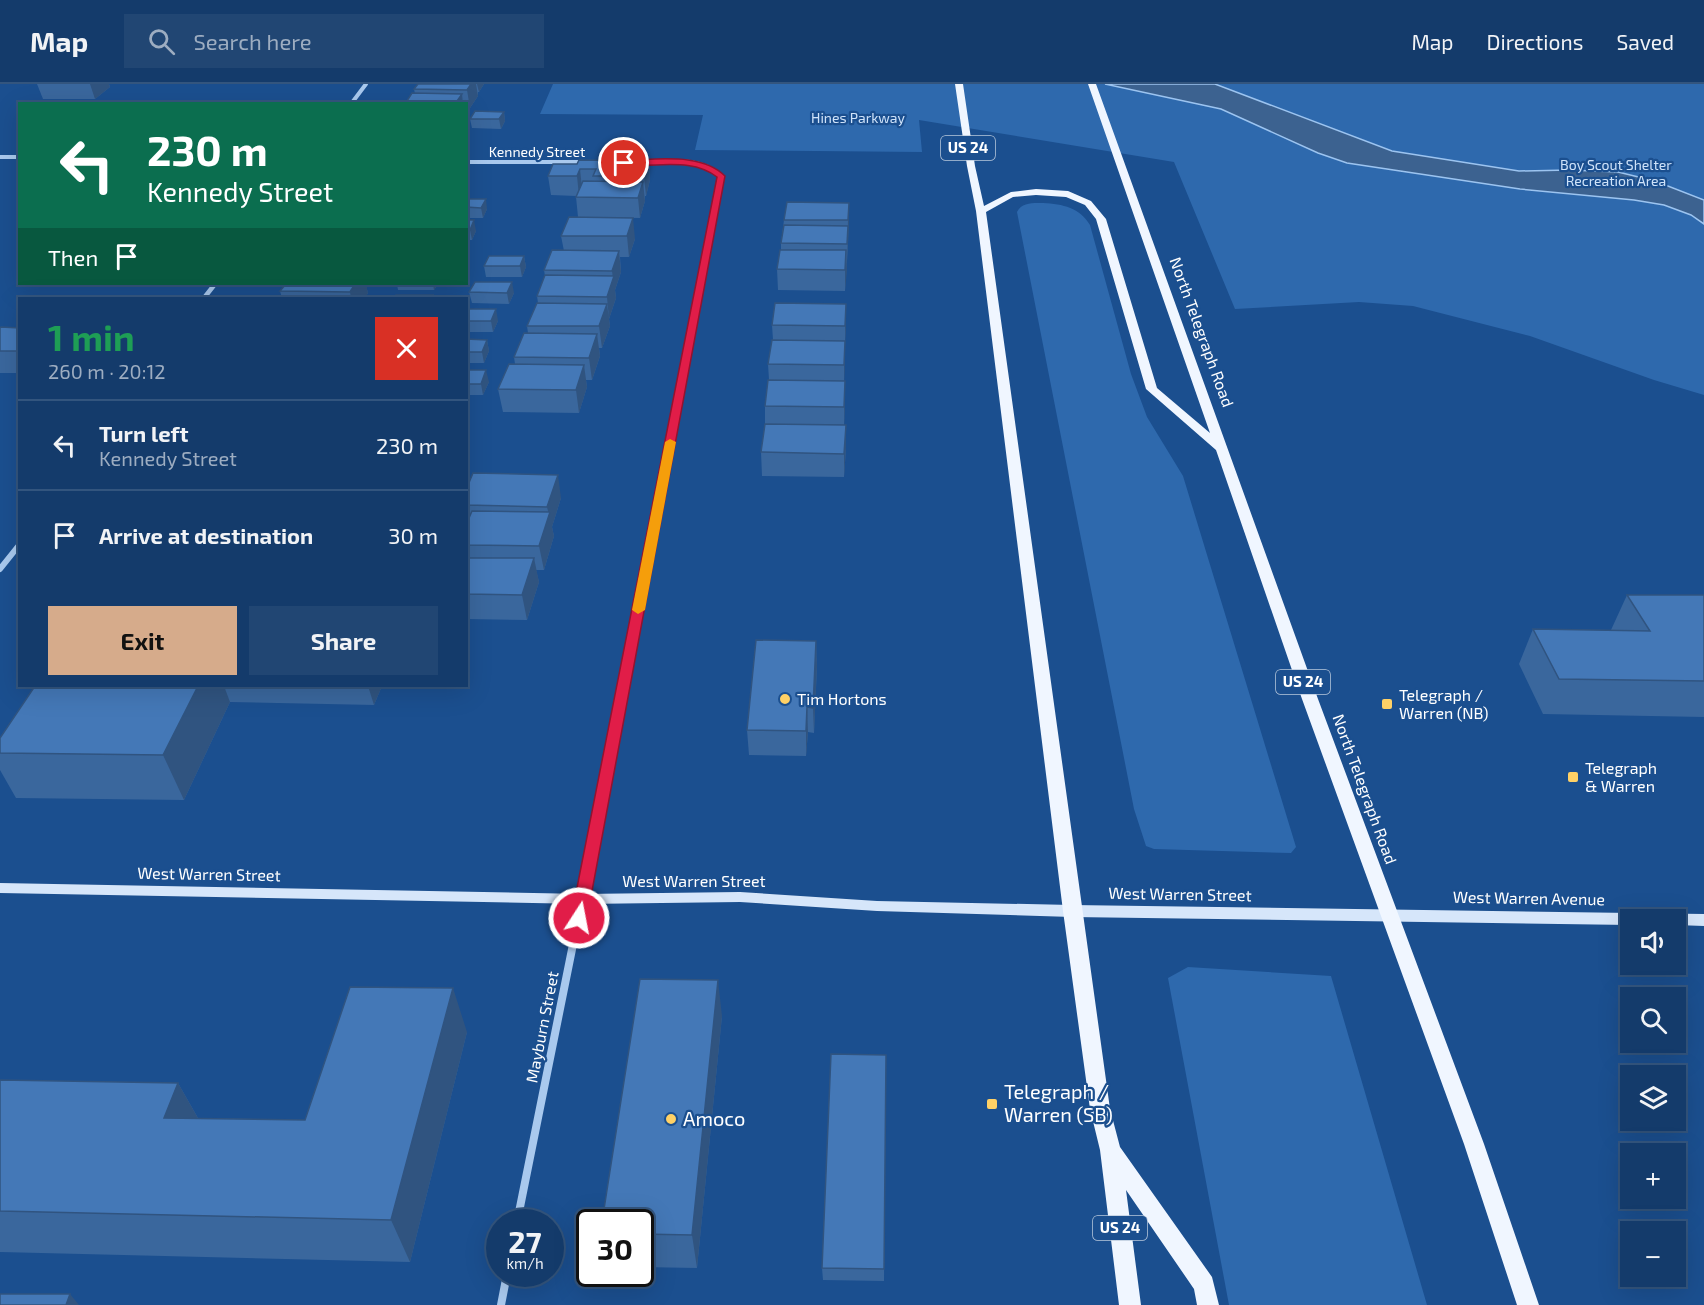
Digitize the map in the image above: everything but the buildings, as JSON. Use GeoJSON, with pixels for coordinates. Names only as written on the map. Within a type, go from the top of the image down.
{"type":"FeatureCollection","features":[{"type":"Feature","properties":{"kind":"main road","name":"US 24"},"geometry":{"type":"LineString","coordinates":[[959,84],[971,166],[981,211],[1072,911],[1100,1109],[1110,1150],[1130,1305]]}},
{"type":"Feature","properties":{"kind":"main road","name":"North Telegraph Road"},"geometry":{"type":"LineString","coordinates":[[1092,84],[1306,690],[1474,1144],[1528,1305]]}},
{"type":"Feature","properties":{"kind":"main road"},"geometry":{"type":"LineString","coordinates":[[981,211],[1011,195],[1036,192],[1068,194],[1088,202],[1101,219],[1152,389],[1221,449]]}},
{"type":"Feature","properties":{"kind":"main road","name":"West Warren Street"},"geometry":{"type":"LineString","coordinates":[[0,888],[583,899],[740,897],[877,906],[1072,911],[1389,914]]}},
{"type":"Feature","properties":{"kind":"main road","name":"West Warren Avenue"},"geometry":{"type":"LineString","coordinates":[[1389,914],[1704,920]]}},
{"type":"Feature","properties":{"kind":"main road"},"geometry":{"type":"LineString","coordinates":[[1110,1150],[1204,1285],[1208,1305]]}},
{"type":"Feature","properties":{"kind":"street"},"geometry":{"type":"LineString","coordinates":[[352,102],[366,84]]}},
{"type":"Feature","properties":{"kind":"street"},"geometry":{"type":"LineString","coordinates":[[0,157],[18,157]]}},
{"type":"Feature","properties":{"kind":"street","name":"Kennedy Street"},"geometry":{"type":"LineString","coordinates":[[468,162],[597,162]]}},
{"type":"Feature","properties":{"kind":"street","name":"Mayburn Street"},"geometry":{"type":"LineString","coordinates":[[521,1209],[583,899],[721,176],[714,169],[692,163],[633,163]]}},
{"type":"Feature","properties":{"kind":"street"},"geometry":{"type":"LineString","coordinates":[[205,297],[214,285]]}},
{"type":"Feature","properties":{"kind":"street"},"geometry":{"type":"LineString","coordinates":[[0,570],[18,547]]}},
{"type":"Feature","properties":{"kind":"street"},"geometry":{"type":"LineString","coordinates":[[501,1305],[504,1287]]}},
{"type":"Feature","properties":{"kind":"green space"},"geometry":{"type":"Polygon","coordinates":[[[553,84],[1704,84],[1704,395],[1654,380],[1530,336],[1413,306],[1359,302],[1235,309],[1174,162],[919,120],[922,152],[695,150],[703,115],[540,114],[553,84]]]}},
{"type":"Feature","properties":{"kind":"green space"},"geometry":{"type":"Polygon","coordinates":[[[1043,203],[1070,208],[1086,219],[1090,225],[1131,374],[1147,417],[1183,476],[1296,847],[1291,853],[1154,849],[1146,846],[1134,809],[1017,212],[1025,205],[1043,203]]]}},
{"type":"Feature","properties":{"kind":"green space"},"geometry":{"type":"Polygon","coordinates":[[[1188,967],[1331,976],[1427,1305],[1229,1305],[1168,978],[1188,967]]]}},
{"type":"Feature","properties":{"kind":"shaded area"},"geometry":{"type":"Polygon","coordinates":[[[1105,84],[1215,84],[1392,151],[1519,171],[1618,172],[1655,181],[1704,200],[1704,224],[1691,215],[1664,205],[1520,189],[1347,163],[1318,153],[1221,109],[1105,84]]]}},
{"type":"Feature","properties":{"kind":"slow traffic"},"geometry":{"type":"LineString","coordinates":[[638,610],[670,442]]}},
{"type":"Feature","properties":{"kind":"place","name":"Tim Hortons"},"geometry":{"type":"Point","coordinates":[785,699]}},
{"type":"Feature","properties":{"kind":"place","name":"Telegraph / Warren (NB)"},"geometry":{"type":"Point","coordinates":[1387,704]}},
{"type":"Feature","properties":{"kind":"place","name":"Telegraph & Warren"},"geometry":{"type":"Point","coordinates":[1573,777]}},
{"type":"Feature","properties":{"kind":"place","name":"Telegraph / Warren (SB)"},"geometry":{"type":"Point","coordinates":[992,1104]}},
{"type":"Feature","properties":{"kind":"place","name":"Amoco"},"geometry":{"type":"Point","coordinates":[671,1119]}},
{"type":"Feature","properties":{"kind":"route"},"geometry":{"type":"LineString","coordinates":[[579,918],[721,176],[709,166],[692,163],[624,163]]}},
{"type":"Feature","properties":{"kind":"park label","name":"Hines Parkway"},"geometry":{"type":"Point","coordinates":[858,118]}},
{"type":"Feature","properties":{"kind":"park label","name":"Boy Scout Shelter Recreation Area"},"geometry":{"type":"Point","coordinates":[1616,174]}}]}
